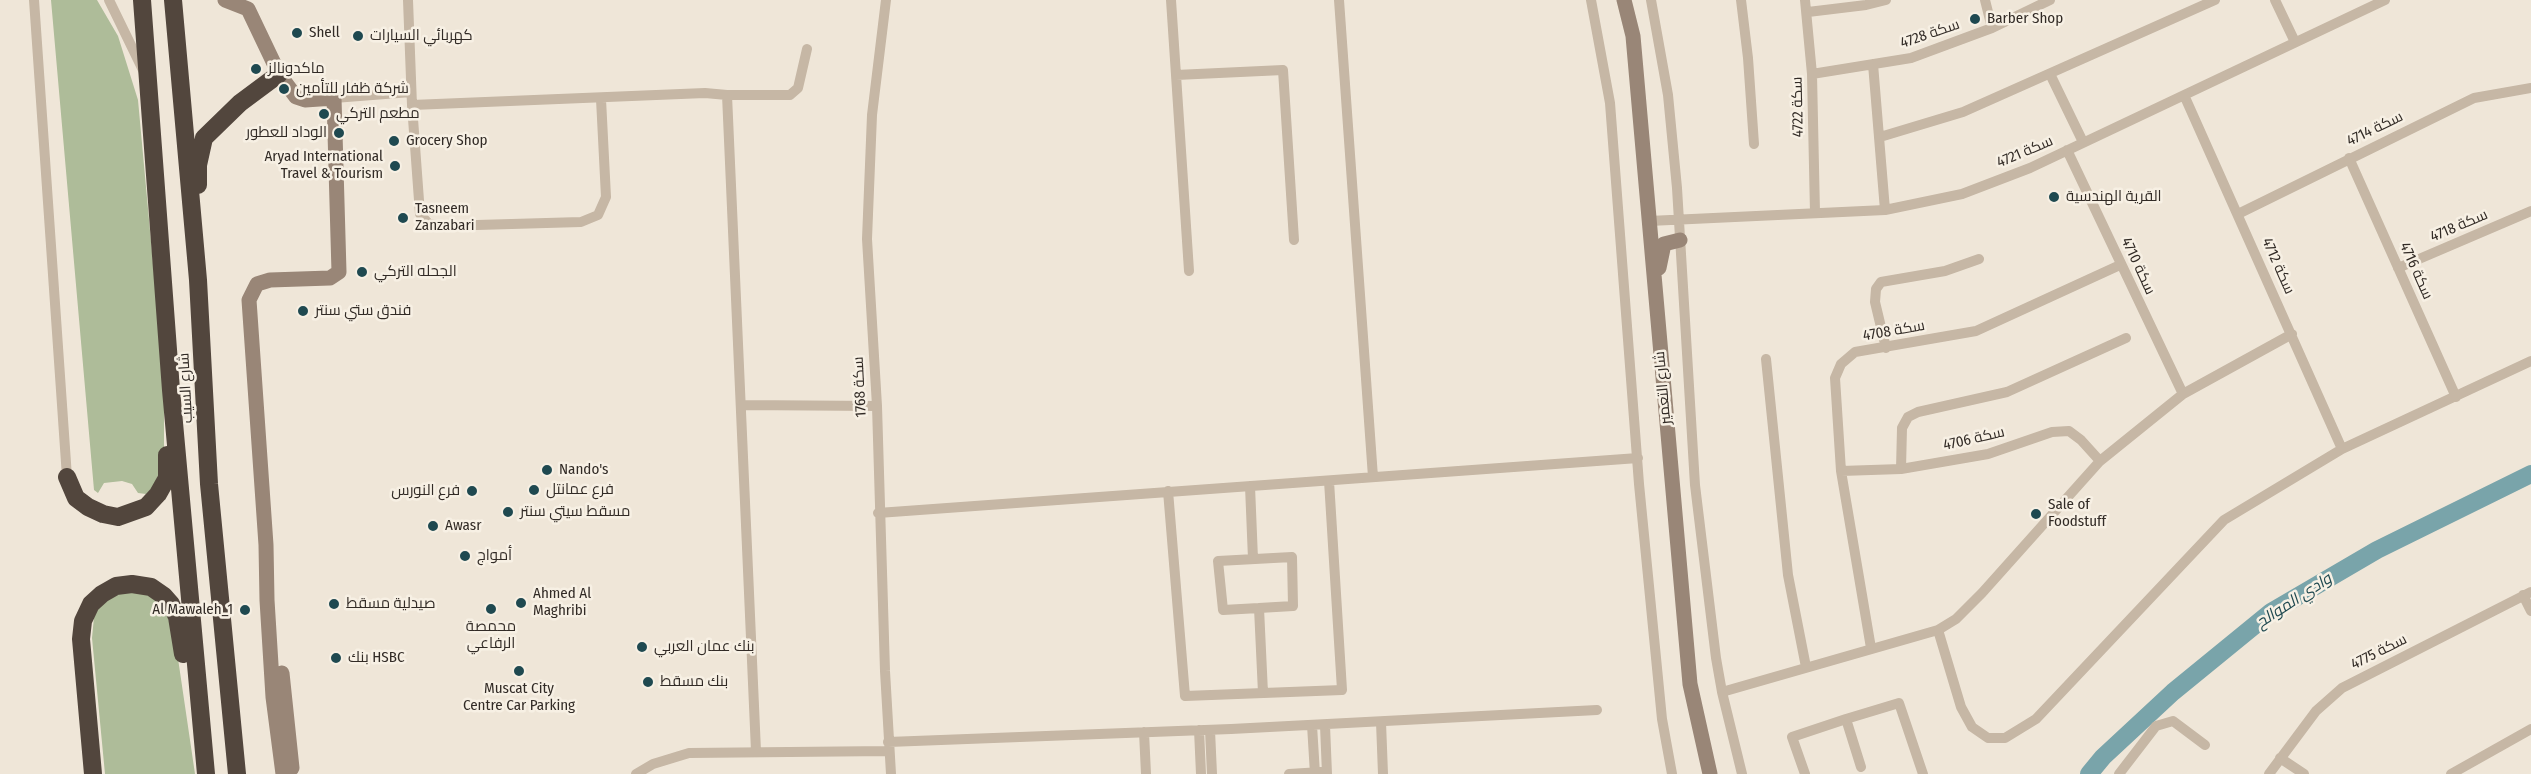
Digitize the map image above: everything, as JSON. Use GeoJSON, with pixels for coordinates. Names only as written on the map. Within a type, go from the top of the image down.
{"type":"FeatureCollection","features":[{"type":"Feature","properties":{"kind":"highway","name":"شارع السيب"},"geometry":{"type":"LineString","coordinates":[[142,0],[171,390],[205,774]]}},
{"type":"Feature","properties":{"kind":"highway","name":"شارع السيب"},"geometry":{"type":"LineString","coordinates":[[173,0],[198,280],[209,484],[237,774]]}},
{"type":"Feature","properties":{"kind":"highway"},"geometry":{"type":"LineString","coordinates":[[198,280],[198,165],[204,138],[240,103],[279,74]]}},
{"type":"Feature","properties":{"kind":"highway"},"geometry":{"type":"LineString","coordinates":[[67,477],[76,498],[103,514],[118,517],[146,507],[158,494],[167,478],[168,405],[171,390]]}},
{"type":"Feature","properties":{"kind":"highway"},"geometry":{"type":"LineString","coordinates":[[93,774],[81,639],[83,621],[92,604],[102,594],[116,586],[132,584],[151,587],[164,596],[177,617],[192,724],[205,774]]}},
{"type":"Feature","properties":{"kind":"street"},"geometry":{"type":"LineString","coordinates":[[34,0],[67,477]]}},
{"type":"Feature","properties":{"kind":"street"},"geometry":{"type":"LineString","coordinates":[[109,0],[149,83]]}},
{"type":"Feature","properties":{"kind":"street"},"geometry":{"type":"LineString","coordinates":[[225,0],[248,9],[279,74],[296,97],[305,100],[411,92]]}},
{"type":"Feature","properties":{"kind":"street"},"geometry":{"type":"LineString","coordinates":[[408,0],[411,92],[420,214],[429,224],[442,226],[581,222],[598,215],[606,196],[601,99]]}},
{"type":"Feature","properties":{"kind":"street","name":"سكة 1768"},"geometry":{"type":"LineString","coordinates":[[886,0],[872,115],[867,239],[877,406],[879,513],[891,774]]}},
{"type":"Feature","properties":{"kind":"street"},"geometry":{"type":"LineString","coordinates":[[1171,0],[1189,271]]}},
{"type":"Feature","properties":{"kind":"street"},"geometry":{"type":"LineString","coordinates":[[1340,0],[1373,477]]}},
{"type":"Feature","properties":{"kind":"street"},"geometry":{"type":"LineString","coordinates":[[1591,0],[1610,103],[1638,458],[1662,718],[1672,774]]}},
{"type":"Feature","properties":{"kind":"street","name":"شارع التعمير"},"geometry":{"type":"LineString","coordinates":[[1624,0],[1633,36],[1690,684],[1710,774]]}},
{"type":"Feature","properties":{"kind":"street"},"geometry":{"type":"LineString","coordinates":[[1651,0],[1668,95],[1679,219],[1695,485],[1722,692],[1742,774]]}},
{"type":"Feature","properties":{"kind":"street"},"geometry":{"type":"LineString","coordinates":[[1741,0],[1754,144]]}},
{"type":"Feature","properties":{"kind":"street","name":"سكة 4722"},"geometry":{"type":"LineString","coordinates":[[1805,0],[1808,12],[1812,74],[1815,213]]}},
{"type":"Feature","properties":{"kind":"street"},"geometry":{"type":"LineString","coordinates":[[1808,12],[1866,5],[1886,0]]}},
{"type":"Feature","properties":{"kind":"street"},"geometry":{"type":"LineString","coordinates":[[1985,0],[1992,28]]}},
{"type":"Feature","properties":{"kind":"street","name":"سكة 4728"},"geometry":{"type":"LineString","coordinates":[[1812,74],[1911,58],[1992,28],[2050,0]]}},
{"type":"Feature","properties":{"kind":"street"},"geometry":{"type":"LineString","coordinates":[[1880,137],[1963,112],[2215,0]]}},
{"type":"Feature","properties":{"kind":"street"},"geometry":{"type":"LineString","coordinates":[[2275,0],[2295,42]]}},
{"type":"Feature","properties":{"kind":"street","name":"سكة 4721"},"geometry":{"type":"LineString","coordinates":[[1649,221],[1885,210],[1962,194],[2030,168],[2385,0]]}},
{"type":"Feature","properties":{"kind":"street"},"geometry":{"type":"LineString","coordinates":[[412,105],[705,93],[790,95],[798,88],[807,49]]}},
{"type":"Feature","properties":{"kind":"street"},"geometry":{"type":"LineString","coordinates":[[1873,64],[1885,210]]}},
{"type":"Feature","properties":{"kind":"street"},"geometry":{"type":"LineString","coordinates":[[1176,75],[1283,70],[1294,240]]}},
{"type":"Feature","properties":{"kind":"street"},"geometry":{"type":"LineString","coordinates":[[2050,74],[2083,142]]}},
{"type":"Feature","properties":{"kind":"street","name":"سكة 4714"},"geometry":{"type":"LineString","coordinates":[[2238,214],[2474,98],[2531,88]]}},
{"type":"Feature","properties":{"kind":"street"},"geometry":{"type":"LineString","coordinates":[[727,95],[756,751]]}},
{"type":"Feature","properties":{"kind":"street","name":"سكة 4712"},"geometry":{"type":"LineString","coordinates":[[2184,95],[2343,449]]}},
{"type":"Feature","properties":{"kind":"street"},"geometry":{"type":"LineString","coordinates":[[283,774],[273,697],[266,545],[249,300],[257,284],[270,280],[330,279],[339,272],[334,98]]}},
{"type":"Feature","properties":{"kind":"street","name":"سكة 4710"},"geometry":{"type":"LineString","coordinates":[[2067,150],[2183,394]]}},
{"type":"Feature","properties":{"kind":"street","name":"سكة 4716"},"geometry":{"type":"LineString","coordinates":[[2349,158],[2456,397]]}},
{"type":"Feature","properties":{"kind":"street","name":"سكة 4718"},"geometry":{"type":"LineString","coordinates":[[2398,268],[2531,211]]}},
{"type":"Feature","properties":{"kind":"street"},"geometry":{"type":"LineString","coordinates":[[1654,279],[1664,244],[1680,240]]}},
{"type":"Feature","properties":{"kind":"street"},"geometry":{"type":"LineString","coordinates":[[1886,348],[1875,302],[1876,289],[1881,282],[1945,271],[1979,259]]}},
{"type":"Feature","properties":{"kind":"street","name":"سكة 4708"},"geometry":{"type":"LineString","coordinates":[[1871,648],[1841,471],[1834,378],[1841,364],[1855,352],[1976,331],[2120,265]]}},
{"type":"Feature","properties":{"kind":"street"},"geometry":{"type":"LineString","coordinates":[[1722,692],[1938,630],[1956,619],[2100,461],[2183,394],[2292,334]]}},
{"type":"Feature","properties":{"kind":"street"},"geometry":{"type":"LineString","coordinates":[[1901,469],[1902,428],[1908,417],[1918,412],[2007,392],[2126,338]]}},
{"type":"Feature","properties":{"kind":"street"},"geometry":{"type":"LineString","coordinates":[[1767,359],[1788,575],[1806,667]]}},
{"type":"Feature","properties":{"kind":"street"},"geometry":{"type":"LineString","coordinates":[[1938,630],[1961,707],[1972,727],[1988,738],[2005,738],[2036,719],[2224,520],[2343,449],[2531,361]]}},
{"type":"Feature","properties":{"kind":"street"},"geometry":{"type":"LineString","coordinates":[[741,405],[877,406]]}},
{"type":"Feature","properties":{"kind":"street","name":"سكة 4706"},"geometry":{"type":"LineString","coordinates":[[1841,471],[1901,469],[1989,454],[2052,432],[2069,431],[2081,440],[2100,461]]}},
{"type":"Feature","properties":{"kind":"street"},"geometry":{"type":"LineString","coordinates":[[879,513],[1638,458]]}},
{"type":"Feature","properties":{"kind":"street"},"geometry":{"type":"LineString","coordinates":[[1168,492],[1185,696],[1342,690],[1329,481]]}},
{"type":"Feature","properties":{"kind":"street"},"geometry":{"type":"LineString","coordinates":[[1250,486],[1253,559]]}},
{"type":"Feature","properties":{"kind":"street"},"geometry":{"type":"LineString","coordinates":[[266,545],[276,597],[293,774]]}},
{"type":"Feature","properties":{"kind":"street"},"geometry":{"type":"LineString","coordinates":[[1292,557],[1293,606],[1259,608],[1223,610],[1218,561],[1292,557]]}},
{"type":"Feature","properties":{"kind":"street"},"geometry":{"type":"LineString","coordinates":[[2527,594],[2531,611]]}},
{"type":"Feature","properties":{"kind":"street","name":"سكة 4775"},"geometry":{"type":"LineString","coordinates":[[2269,774],[2316,711],[2342,688],[2527,594]]}},
{"type":"Feature","properties":{"kind":"street"},"geometry":{"type":"LineString","coordinates":[[1259,608],[1263,693]]}},
{"type":"Feature","properties":{"kind":"street"},"geometry":{"type":"LineString","coordinates":[[1805,774],[1792,737],[1899,704],[1923,774]]}},
{"type":"Feature","properties":{"kind":"street"},"geometry":{"type":"LineString","coordinates":[[636,774],[661,761],[689,753],[889,747],[1597,710]]}},
{"type":"Feature","properties":{"kind":"street"},"geometry":{"type":"LineString","coordinates":[[1846,720],[1861,767]]}},
{"type":"Feature","properties":{"kind":"street"},"geometry":{"type":"LineString","coordinates":[[2119,774],[2156,726],[2172,721],[2205,745]]}},
{"type":"Feature","properties":{"kind":"street"},"geometry":{"type":"LineString","coordinates":[[1381,722],[1383,774]]}},
{"type":"Feature","properties":{"kind":"street"},"geometry":{"type":"LineString","coordinates":[[1289,774],[1327,773],[1325,724]]}},
{"type":"Feature","properties":{"kind":"street"},"geometry":{"type":"LineString","coordinates":[[1312,725],[1315,773]]}},
{"type":"Feature","properties":{"kind":"street"},"geometry":{"type":"LineString","coordinates":[[2451,774],[2531,729]]}},
{"type":"Feature","properties":{"kind":"street"},"geometry":{"type":"LineString","coordinates":[[1201,774],[1204,730]]}},
{"type":"Feature","properties":{"kind":"street"},"geometry":{"type":"LineString","coordinates":[[1204,730],[1212,774]]}},
{"type":"Feature","properties":{"kind":"street"},"geometry":{"type":"LineString","coordinates":[[1144,732],[1146,774]]}},
{"type":"Feature","properties":{"kind":"street"},"geometry":{"type":"LineString","coordinates":[[2280,758],[2304,774]]}},
{"type":"Feature","properties":{"kind":"green space"},"geometry":{"type":"Polygon","coordinates":[[[51,0],[97,0],[118,36],[138,100],[164,383],[164,447],[159,473],[154,486],[146,494],[138,493],[132,484],[122,481],[104,483],[98,493],[94,490],[51,0]]]}},
{"type":"Feature","properties":{"kind":"green space"},"geometry":{"type":"Polygon","coordinates":[[[140,590],[164,604],[176,645],[195,774],[105,774],[92,638],[94,617],[101,603],[113,593],[140,590]]]}},
{"type":"Feature","properties":{"kind":"waterway","name":"وادي الموالح"},"geometry":{"type":"LineString","coordinates":[[2089,774],[2103,757],[2173,692],[2271,612],[2377,550],[2531,474]]}},
{"type":"Feature","properties":{"kind":"place","name":"Barber Shop"},"geometry":{"type":"Point","coordinates":[1975,19]}},
{"type":"Feature","properties":{"kind":"place","name":"Shell"},"geometry":{"type":"Point","coordinates":[297,33]}},
{"type":"Feature","properties":{"kind":"place","name":"كهربائي السيارات"},"geometry":{"type":"Point","coordinates":[358,36]}},
{"type":"Feature","properties":{"kind":"place","name":"ماكدونالز"},"geometry":{"type":"Point","coordinates":[256,69]}},
{"type":"Feature","properties":{"kind":"place","name":"شركة ظفار للتأمين"},"geometry":{"type":"Point","coordinates":[284,89]}},
{"type":"Feature","properties":{"kind":"place","name":"مطعم التركي"},"geometry":{"type":"Point","coordinates":[324,114]}},
{"type":"Feature","properties":{"kind":"place","name":"الوداد للعطور"},"geometry":{"type":"Point","coordinates":[339,133]}},
{"type":"Feature","properties":{"kind":"place","name":"Grocery Shop"},"geometry":{"type":"Point","coordinates":[394,141]}},
{"type":"Feature","properties":{"kind":"place","name":"Aryad International Travel & Tourism"},"geometry":{"type":"Point","coordinates":[395,166]}},
{"type":"Feature","properties":{"kind":"place","name":"القرية الهندسية"},"geometry":{"type":"Point","coordinates":[2054,197]}},
{"type":"Feature","properties":{"kind":"place","name":"Tasneem Zanzabari"},"geometry":{"type":"Point","coordinates":[403,218]}},
{"type":"Feature","properties":{"kind":"place","name":"الجحله التركي"},"geometry":{"type":"Point","coordinates":[362,272]}},
{"type":"Feature","properties":{"kind":"place","name":"فندق ستي سنتر"},"geometry":{"type":"Point","coordinates":[303,311]}},
{"type":"Feature","properties":{"kind":"place","name":"Nando's"},"geometry":{"type":"Point","coordinates":[547,470]}},
{"type":"Feature","properties":{"kind":"place","name":"فرع عمانتل"},"geometry":{"type":"Point","coordinates":[534,490]}},
{"type":"Feature","properties":{"kind":"place","name":"فرع النورس"},"geometry":{"type":"Point","coordinates":[472,491]}},
{"type":"Feature","properties":{"kind":"place","name":"مسقط سيتي سنتر"},"geometry":{"type":"Point","coordinates":[508,512]}},
{"type":"Feature","properties":{"kind":"place","name":"Sale of Foodstuff"},"geometry":{"type":"Point","coordinates":[2036,514]}},
{"type":"Feature","properties":{"kind":"place","name":"Awasr"},"geometry":{"type":"Point","coordinates":[433,526]}},
{"type":"Feature","properties":{"kind":"place","name":"أمواج"},"geometry":{"type":"Point","coordinates":[465,556]}},
{"type":"Feature","properties":{"kind":"place","name":"Ahmed Al Maghribi"},"geometry":{"type":"Point","coordinates":[521,603]}},
{"type":"Feature","properties":{"kind":"place","name":"صيدلية مسقط"},"geometry":{"type":"Point","coordinates":[334,604]}},
{"type":"Feature","properties":{"kind":"place","name":"محمصة الرفاعي"},"geometry":{"type":"Point","coordinates":[491,609]}},
{"type":"Feature","properties":{"kind":"place","name":"Al Mawaleh_1"},"geometry":{"type":"Point","coordinates":[245,610]}},
{"type":"Feature","properties":{"kind":"place","name":"بنك عمان العربي"},"geometry":{"type":"Point","coordinates":[642,647]}},
{"type":"Feature","properties":{"kind":"place","name":"بنك HSBC"},"geometry":{"type":"Point","coordinates":[336,658]}},
{"type":"Feature","properties":{"kind":"place","name":"Muscat City Centre Car Parking"},"geometry":{"type":"Point","coordinates":[519,671]}},
{"type":"Feature","properties":{"kind":"place","name":"بنك مسقط"},"geometry":{"type":"Point","coordinates":[648,682]}}]}
